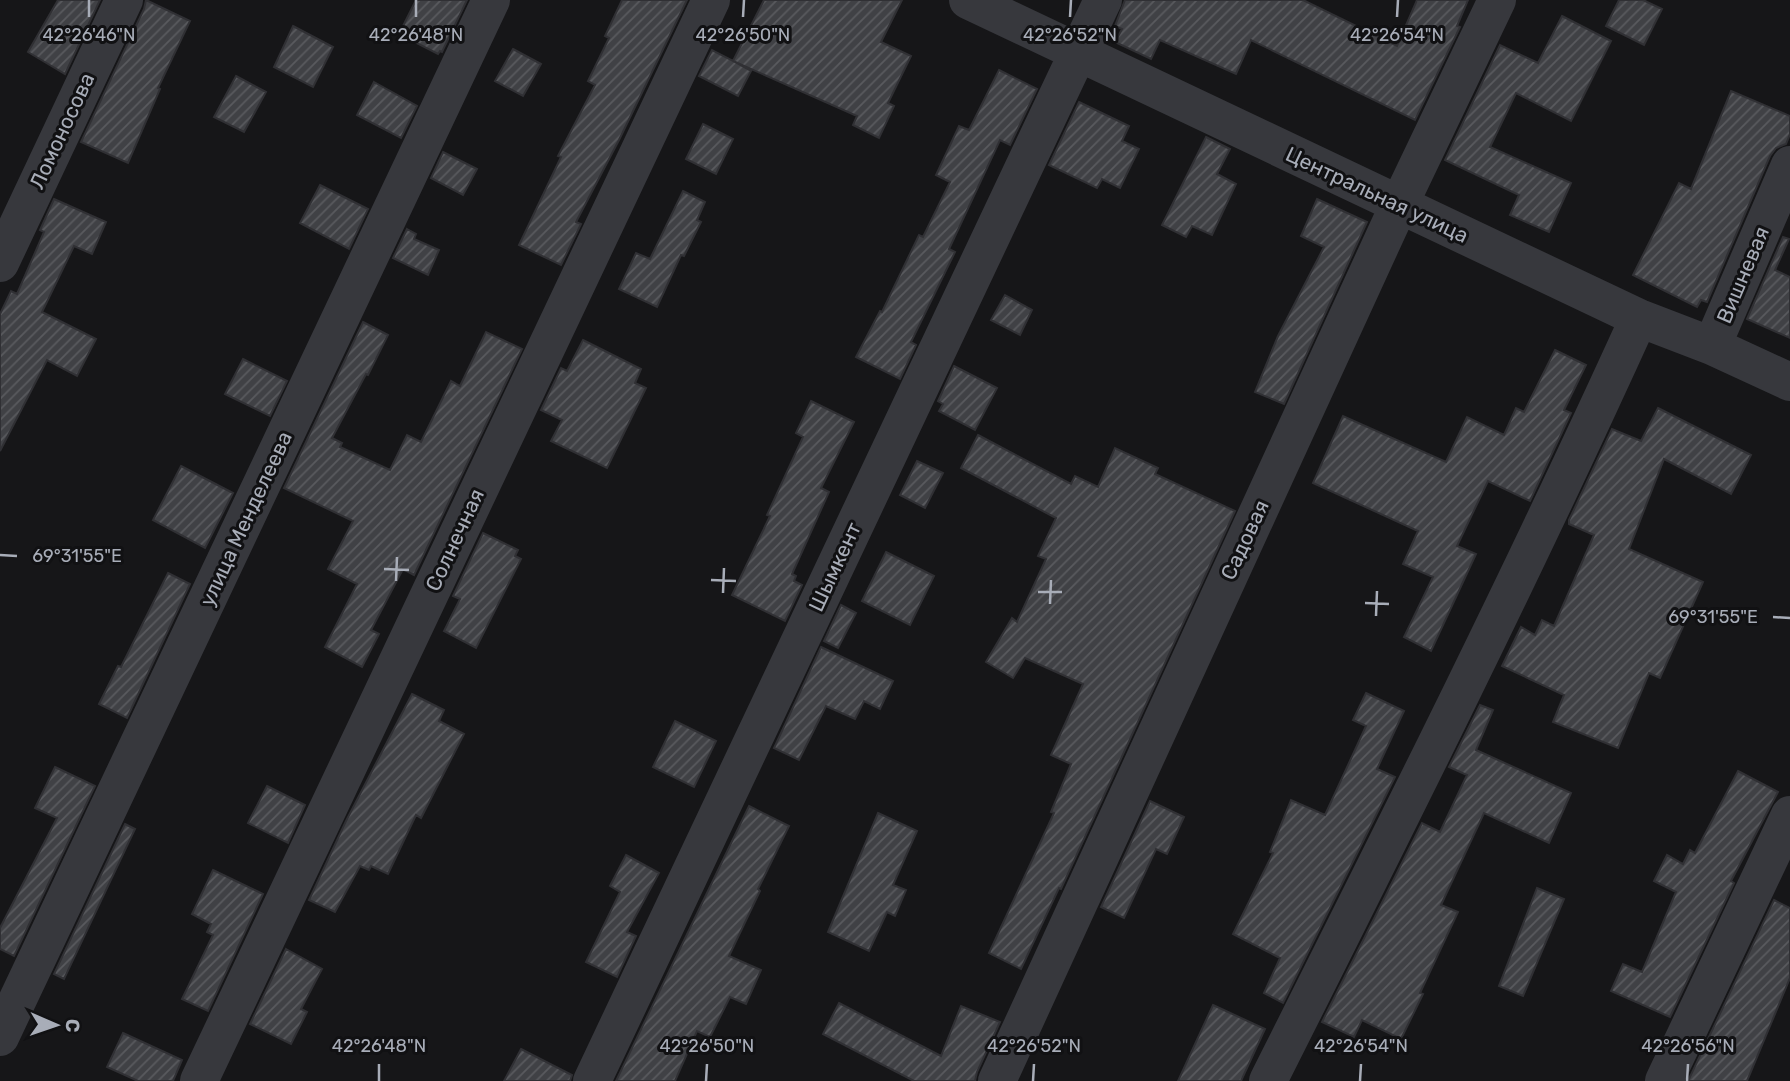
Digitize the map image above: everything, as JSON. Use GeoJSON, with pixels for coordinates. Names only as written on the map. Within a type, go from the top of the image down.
{"type":"FeatureCollection","features":[{"type":"Feature","properties":{"kind":"street","name":"Ломоносова"},"geometry":{"type":"LineString","coordinates":[[0,263],[124,0]]}},
{"type":"Feature","properties":{"kind":"street","name":"улица Менделеева"},"geometry":{"type":"LineString","coordinates":[[0,1037],[491,0]]}},
{"type":"Feature","properties":{"kind":"street","name":"Солнечная"},"geometry":{"type":"LineString","coordinates":[[199,1081],[710,0]]}},
{"type":"Feature","properties":{"kind":"street","name":"Центральная улица"},"geometry":{"type":"LineString","coordinates":[[968,0],[1639,318],[1712,346],[1790,382]]}},
{"type":"Feature","properties":{"kind":"street","name":"Шымкент"},"geometry":{"type":"LineString","coordinates":[[592,1081],[1103,0]]}},
{"type":"Feature","properties":{"kind":"street","name":"Садовая"},"geometry":{"type":"LineString","coordinates":[[997,1081],[1399,205],[1497,0]]}},
{"type":"Feature","properties":{"kind":"street","name":"Вишневая"},"geometry":{"type":"LineString","coordinates":[[1712,346],[1790,165]]}},
{"type":"Feature","properties":{"kind":"street"},"geometry":{"type":"LineString","coordinates":[[1268,1081],[1431,757],[1639,318]]}},
{"type":"Feature","properties":{"kind":"street"},"geometry":{"type":"LineString","coordinates":[[1664,1081],[1790,815]]}},
{"type":"Feature","properties":{"kind":"building"},"geometry":{"type":"Polygon","coordinates":[[[58,0],[100,0],[65,74],[28,52],[58,0]]]}},
{"type":"Feature","properties":{"kind":"building"},"geometry":{"type":"Polygon","coordinates":[[[146,0],[190,21],[158,88],[160,89],[128,163],[81,142],[146,0]]]}},
{"type":"Feature","properties":{"kind":"building"},"geometry":{"type":"Polygon","coordinates":[[[416,0],[467,0],[442,52],[438,54],[399,34],[416,0]]]}},
{"type":"Feature","properties":{"kind":"building"},"geometry":{"type":"Polygon","coordinates":[[[622,0],[687,0],[576,222],[581,224],[561,265],[519,245],[561,157],[558,156],[595,85],[588,81],[609,38],[605,36],[622,0]]]}},
{"type":"Feature","properties":{"kind":"building"},"geometry":{"type":"Polygon","coordinates":[[[764,0],[902,0],[881,42],[911,56],[888,103],[894,106],[879,138],[853,125],[857,116],[733,61],[764,0]]]}},
{"type":"Feature","properties":{"kind":"building"},"geometry":{"type":"Polygon","coordinates":[[[1125,0],[1303,0],[1397,46],[1417,0],[1468,0],[1457,26],[1460,27],[1415,120],[1251,40],[1236,74],[1160,40],[1151,59],[1115,42],[1122,29],[1115,26],[1125,0]]]}},
{"type":"Feature","properties":{"kind":"building"},"geometry":{"type":"Polygon","coordinates":[[[1619,0],[1643,0],[1662,9],[1644,45],[1606,26],[1619,0]]]}},
{"type":"Feature","properties":{"kind":"building"},"geometry":{"type":"Polygon","coordinates":[[[1562,16],[1611,41],[1571,121],[1516,93],[1490,147],[1571,183],[1549,232],[1510,215],[1519,195],[1445,160],[1500,45],[1538,63],[1562,16]]]}},
{"type":"Feature","properties":{"kind":"building"},"geometry":{"type":"Polygon","coordinates":[[[293,26],[333,47],[313,87],[274,67],[293,26]]]}},
{"type":"Feature","properties":{"kind":"building"},"geometry":{"type":"Polygon","coordinates":[[[513,49],[541,64],[523,96],[495,81],[513,49]]]}},
{"type":"Feature","properties":{"kind":"building"},"geometry":{"type":"Polygon","coordinates":[[[712,50],[751,71],[738,96],[699,76],[712,50]]]}},
{"type":"Feature","properties":{"kind":"building"},"geometry":{"type":"Polygon","coordinates":[[[999,70],[1037,89],[1010,145],[1000,140],[949,249],[955,252],[911,342],[916,345],[900,379],[856,357],[880,311],[882,312],[919,235],[923,237],[950,182],[936,175],[959,126],[969,130],[999,70]]]}},
{"type":"Feature","properties":{"kind":"building"},"geometry":{"type":"Polygon","coordinates":[[[236,76],[266,92],[244,132],[214,117],[236,76]]]}},
{"type":"Feature","properties":{"kind":"building"},"geometry":{"type":"Polygon","coordinates":[[[374,82],[417,106],[401,138],[357,115],[374,82]]]}},
{"type":"Feature","properties":{"kind":"building"},"geometry":{"type":"Polygon","coordinates":[[[1731,91],[1790,116],[1790,134],[1786,144],[1776,148],[1770,156],[1707,302],[1701,300],[1697,307],[1633,275],[1679,183],[1691,189],[1731,91]]]}},
{"type":"Feature","properties":{"kind":"building"},"geometry":{"type":"Polygon","coordinates":[[[1079,102],[1129,126],[1122,141],[1139,149],[1120,188],[1102,179],[1097,188],[1049,165],[1079,102]]]}},
{"type":"Feature","properties":{"kind":"building"},"geometry":{"type":"Polygon","coordinates":[[[703,124],[733,139],[716,174],[686,159],[703,124]]]}},
{"type":"Feature","properties":{"kind":"building"},"geometry":{"type":"Polygon","coordinates":[[[1206,137],[1230,149],[1217,174],[1236,184],[1212,235],[1192,226],[1186,237],[1162,225],[1206,137]]]}},
{"type":"Feature","properties":{"kind":"building"},"geometry":{"type":"Polygon","coordinates":[[[443,152],[477,169],[463,195],[431,178],[443,152]]]}},
{"type":"Feature","properties":{"kind":"building"},"geometry":{"type":"Polygon","coordinates":[[[320,185],[368,209],[349,249],[300,223],[320,185]]]}},
{"type":"Feature","properties":{"kind":"building"},"geometry":{"type":"Polygon","coordinates":[[[683,191],[705,202],[697,220],[701,222],[684,256],[681,255],[657,307],[619,289],[636,253],[650,259],[683,191]]]}},
{"type":"Feature","properties":{"kind":"building"},"geometry":{"type":"Polygon","coordinates":[[[54,199],[106,222],[92,254],[74,246],[42,312],[96,339],[77,376],[47,360],[0,451],[0,314],[11,291],[17,294],[44,232],[40,230],[54,199]]]}},
{"type":"Feature","properties":{"kind":"building"},"geometry":{"type":"Polygon","coordinates":[[[1317,199],[1367,222],[1284,404],[1255,392],[1278,336],[1324,247],[1301,236],[1317,199]]]}},
{"type":"Feature","properties":{"kind":"building"},"geometry":{"type":"Polygon","coordinates":[[[407,229],[416,234],[414,239],[439,250],[428,275],[393,258],[407,229]]]}},
{"type":"Feature","properties":{"kind":"building"},"geometry":{"type":"Polygon","coordinates":[[[1783,237],[1789,239],[1775,270],[1790,277],[1790,338],[1747,319],[1783,237]]]}},
{"type":"Feature","properties":{"kind":"building"},"geometry":{"type":"Polygon","coordinates":[[[1005,295],[1032,310],[1020,335],[991,320],[1005,295]]]}},
{"type":"Feature","properties":{"kind":"building"},"geometry":{"type":"Polygon","coordinates":[[[363,322],[388,335],[332,438],[342,443],[340,447],[390,470],[407,435],[421,442],[451,381],[460,386],[486,332],[522,349],[414,575],[403,569],[371,630],[379,634],[362,667],[325,647],[357,584],[328,569],[353,521],[284,488],[363,322]]]}},
{"type":"Feature","properties":{"kind":"building"},"geometry":{"type":"Polygon","coordinates":[[[583,340],[641,369],[635,383],[646,388],[607,468],[551,441],[562,420],[541,410],[561,368],[567,371],[583,340]]]}},
{"type":"Feature","properties":{"kind":"building"},"geometry":{"type":"Polygon","coordinates":[[[1555,350],[1586,365],[1564,410],[1571,413],[1530,501],[1488,481],[1457,546],[1476,554],[1431,651],[1404,637],[1433,577],[1403,564],[1418,531],[1313,483],[1343,416],[1446,462],[1467,417],[1504,435],[1516,408],[1524,412],[1555,350]]]}},
{"type":"Feature","properties":{"kind":"building"},"geometry":{"type":"Polygon","coordinates":[[[243,359],[287,381],[270,416],[225,394],[243,359]]]}},
{"type":"Feature","properties":{"kind":"building"},"geometry":{"type":"Polygon","coordinates":[[[954,366],[997,388],[975,430],[939,411],[943,404],[938,401],[954,366]]]}},
{"type":"Feature","properties":{"kind":"building"},"geometry":{"type":"Polygon","coordinates":[[[811,401],[854,422],[821,488],[829,492],[792,574],[796,576],[794,581],[802,585],[785,621],[732,595],[770,516],[767,515],[803,437],[796,433],[811,401]]]}},
{"type":"Feature","properties":{"kind":"building"},"geometry":{"type":"Polygon","coordinates":[[[1658,408],[1751,455],[1731,494],[1664,459],[1629,549],[1703,582],[1660,678],[1649,673],[1618,748],[1553,722],[1564,695],[1502,666],[1521,627],[1535,635],[1542,620],[1554,626],[1594,535],[1569,524],[1569,520],[1612,429],[1641,441],[1658,408]]]}},
{"type":"Feature","properties":{"kind":"building"},"geometry":{"type":"Polygon","coordinates":[[[978,435],[1071,484],[1075,476],[1098,487],[1115,448],[1158,468],[1155,474],[1235,511],[1061,889],[1059,888],[1021,969],[989,953],[1054,813],[1051,812],[1071,764],[1051,755],[1083,684],[1025,658],[1013,678],[986,662],[1012,618],[1017,622],[1046,559],[1038,556],[1056,518],[961,468],[978,435]]]}},
{"type":"Feature","properties":{"kind":"building"},"geometry":{"type":"Polygon","coordinates":[[[917,461],[943,473],[925,508],[900,495],[917,461]]]}},
{"type":"Feature","properties":{"kind":"building"},"geometry":{"type":"Polygon","coordinates":[[[181,466],[233,493],[205,548],[153,520],[181,466]]]}},
{"type":"Feature","properties":{"kind":"building"},"geometry":{"type":"Polygon","coordinates":[[[483,533],[518,550],[515,556],[521,559],[476,648],[444,631],[460,599],[453,596],[483,533]]]}},
{"type":"Feature","properties":{"kind":"building"},"geometry":{"type":"Polygon","coordinates":[[[886,552],[934,576],[910,625],[862,601],[886,552]]]}},
{"type":"Feature","properties":{"kind":"building"},"geometry":{"type":"Polygon","coordinates":[[[168,573],[190,584],[127,718],[99,704],[118,666],[121,667],[168,573]]]}},
{"type":"Feature","properties":{"kind":"building"},"geometry":{"type":"Polygon","coordinates":[[[841,605],[856,613],[838,648],[824,641],[841,605]]]}},
{"type":"Feature","properties":{"kind":"building"},"geometry":{"type":"Polygon","coordinates":[[[821,647],[893,681],[880,709],[864,701],[855,719],[826,706],[799,760],[774,748],[821,647]]]}},
{"type":"Feature","properties":{"kind":"building"},"geometry":{"type":"Polygon","coordinates":[[[1366,693],[1404,711],[1377,769],[1395,777],[1283,1003],[1264,993],[1280,958],[1233,934],[1273,853],[1270,852],[1291,800],[1325,815],[1366,726],[1353,720],[1366,693]]]}},
{"type":"Feature","properties":{"kind":"building"},"geometry":{"type":"Polygon","coordinates":[[[412,694],[444,710],[439,721],[464,734],[421,818],[416,815],[388,874],[371,866],[369,870],[360,866],[335,912],[309,900],[346,821],[412,694]]]}},
{"type":"Feature","properties":{"kind":"building"},"geometry":{"type":"Polygon","coordinates":[[[1480,705],[1493,710],[1476,750],[1571,793],[1549,843],[1484,813],[1441,905],[1458,912],[1401,1039],[1362,1020],[1354,1037],[1322,1022],[1422,823],[1440,832],[1467,775],[1449,767],[1480,705]]]}},
{"type":"Feature","properties":{"kind":"building"},"geometry":{"type":"Polygon","coordinates":[[[675,721],[716,741],[694,787],[653,767],[675,721]]]}},
{"type":"Feature","properties":{"kind":"building"},"geometry":{"type":"Polygon","coordinates":[[[55,767],[95,786],[14,956],[0,949],[0,928],[57,818],[35,808],[55,767]]]}},
{"type":"Feature","properties":{"kind":"building"},"geometry":{"type":"Polygon","coordinates":[[[1738,771],[1778,792],[1731,881],[1734,883],[1670,1017],[1611,991],[1623,964],[1642,972],[1676,892],[1654,881],[1667,855],[1683,864],[1690,850],[1695,853],[1738,771]]]}},
{"type":"Feature","properties":{"kind":"building"},"geometry":{"type":"Polygon","coordinates":[[[267,786],[305,805],[288,843],[248,823],[267,786]]]}},
{"type":"Feature","properties":{"kind":"building"},"geometry":{"type":"Polygon","coordinates":[[[1150,801],[1184,817],[1167,854],[1156,849],[1124,918],[1101,907],[1150,801]]]}},
{"type":"Feature","properties":{"kind":"building"},"geometry":{"type":"Polygon","coordinates":[[[749,806],[789,826],[729,956],[761,970],[746,1004],[730,997],[710,1037],[697,1031],[675,1081],[616,1081],[749,806]]]}},
{"type":"Feature","properties":{"kind":"building"},"geometry":{"type":"Polygon","coordinates":[[[878,813],[917,831],[893,885],[906,890],[895,916],[887,912],[869,951],[828,932],[878,813]]]}},
{"type":"Feature","properties":{"kind":"building"},"geometry":{"type":"Polygon","coordinates":[[[125,824],[135,829],[64,979],[54,974],[125,824]]]}},
{"type":"Feature","properties":{"kind":"building"},"geometry":{"type":"Polygon","coordinates":[[[626,855],[659,873],[627,932],[636,936],[617,977],[586,962],[620,892],[610,886],[626,855]]]}},
{"type":"Feature","properties":{"kind":"building"},"geometry":{"type":"Polygon","coordinates":[[[213,870],[263,894],[208,1011],[182,999],[213,935],[207,932],[211,924],[192,914],[213,870]]]}},
{"type":"Feature","properties":{"kind":"building"},"geometry":{"type":"Polygon","coordinates":[[[1537,888],[1564,899],[1523,996],[1499,986],[1537,888]]]}},
{"type":"Feature","properties":{"kind":"building"},"geometry":{"type":"Polygon","coordinates":[[[1774,900],[1790,908],[1790,978],[1747,1081],[1688,1081],[1774,900]]]}},
{"type":"Feature","properties":{"kind":"building"},"geometry":{"type":"Polygon","coordinates":[[[286,949],[322,969],[301,1009],[307,1012],[291,1044],[250,1024],[286,949]]]}},
{"type":"Feature","properties":{"kind":"building"},"geometry":{"type":"Polygon","coordinates":[[[839,1003],[941,1056],[961,1006],[1000,1022],[975,1081],[914,1081],[823,1034],[839,1003]]]}},
{"type":"Feature","properties":{"kind":"building"},"geometry":{"type":"Polygon","coordinates":[[[1213,1005],[1265,1029],[1241,1081],[1178,1081],[1213,1005]]]}},
{"type":"Feature","properties":{"kind":"building"},"geometry":{"type":"Polygon","coordinates":[[[123,1033],[182,1060],[173,1081],[138,1081],[107,1067],[123,1033]]]}},
{"type":"Feature","properties":{"kind":"building"},"geometry":{"type":"Polygon","coordinates":[[[521,1049],[572,1075],[570,1081],[504,1081],[521,1049]]]}}]}
